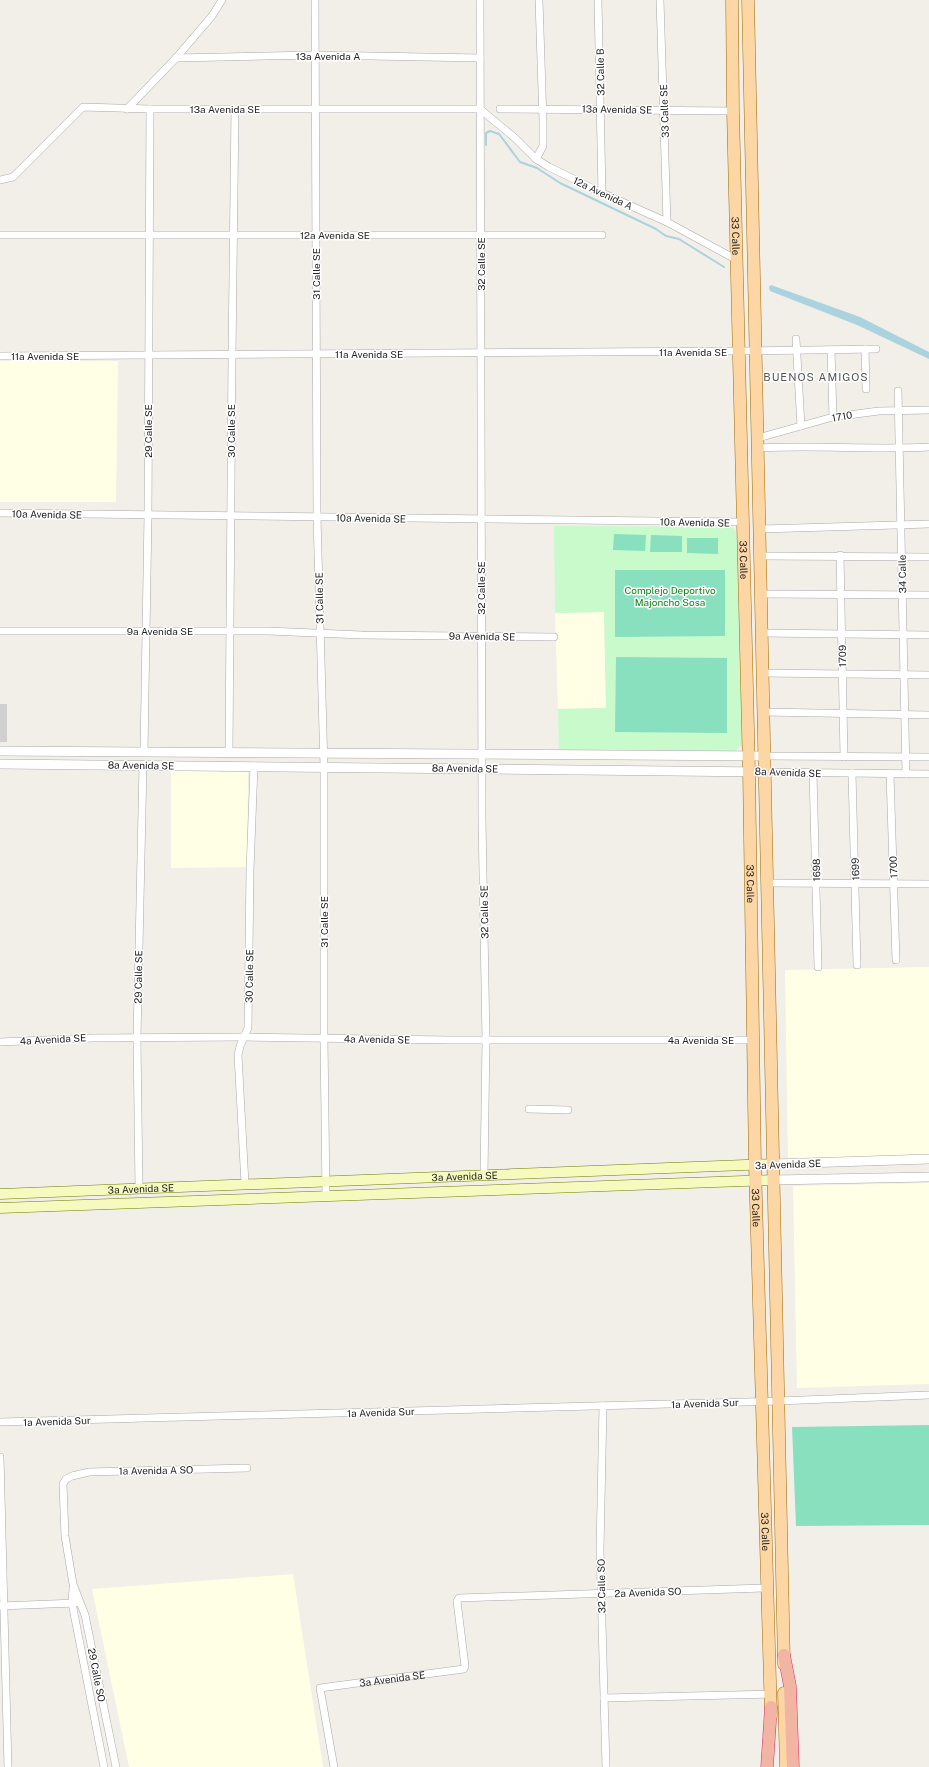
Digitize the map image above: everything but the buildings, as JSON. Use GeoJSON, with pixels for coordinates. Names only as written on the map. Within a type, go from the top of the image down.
{"type":"FeatureCollection","features":[{"type":"Feature","properties":{"kind":"highway"},"geometry":{"type":"LineString","coordinates":[[784,1656],[790,1686],[793,1767]]}},
{"type":"Feature","properties":{"kind":"highway"},"geometry":{"type":"LineString","coordinates":[[767,1767],[771,1707]]}},
{"type":"Feature","properties":{"kind":"main road","name":"33 Calle"},"geometry":{"type":"LineString","coordinates":[[732,0],[742,522],[749,756],[755,1165],[766,1588],[773,1767]]}},
{"type":"Feature","properties":{"kind":"main road","name":"33 Calle"},"geometry":{"type":"LineString","coordinates":[[748,0],[786,1767]]}},
{"type":"Feature","properties":{"kind":"main road","name":"3a Avenida SE"},"geometry":{"type":"LineString","coordinates":[[0,1194],[773,1164]]}},
{"type":"Feature","properties":{"kind":"main road","name":"3a Avenida SE"},"geometry":{"type":"LineString","coordinates":[[0,1208],[326,1195],[756,1182],[773,1180]]}},
{"type":"Feature","properties":{"kind":"street"},"geometry":{"type":"LineString","coordinates":[[127,109],[176,58],[212,16],[222,0]]}},
{"type":"Feature","properties":{"kind":"street","name":"31 Calle SE"},"geometry":{"type":"LineString","coordinates":[[315,0],[317,517],[324,753],[324,1039],[326,1195]]}},
{"type":"Feature","properties":{"kind":"street","name":"32 Calle SE"},"geometry":{"type":"LineString","coordinates":[[480,0],[482,769],[486,1040],[484,1175]]}},
{"type":"Feature","properties":{"kind":"street"},"geometry":{"type":"LineString","coordinates":[[536,159],[543,146],[539,0]]}},
{"type":"Feature","properties":{"kind":"street","name":"32 Calle B"},"geometry":{"type":"LineString","coordinates":[[598,0],[602,193]]}},
{"type":"Feature","properties":{"kind":"street","name":"33 Calle SE"},"geometry":{"type":"LineString","coordinates":[[660,0],[667,222]]}},
{"type":"Feature","properties":{"kind":"street","name":"13a Avenida A"},"geometry":{"type":"LineString","coordinates":[[176,58],[315,55],[480,58]]}},
{"type":"Feature","properties":{"kind":"street","name":"13a Avenida SE"},"geometry":{"type":"LineString","coordinates":[[0,180],[13,177],[83,107],[127,109],[480,109]]}},
{"type":"Feature","properties":{"kind":"street","name":"13a Avenida SE"},"geometry":{"type":"LineString","coordinates":[[500,109],[543,108],[733,111]]}},
{"type":"Feature","properties":{"kind":"street","name":"29 Calle SE"},"geometry":{"type":"LineString","coordinates":[[144,752],[148,515],[150,109]]}},
{"type":"Feature","properties":{"kind":"street","name":"30 Calle SE"},"geometry":{"type":"LineString","coordinates":[[229,753],[235,109]]}},
{"type":"Feature","properties":{"kind":"street","name":"12a Avenida A"},"geometry":{"type":"LineString","coordinates":[[480,109],[515,138],[536,159],[602,193],[667,222],[737,260]]}},
{"type":"Feature","properties":{"kind":"street","name":"12a Avenida SE"},"geometry":{"type":"LineString","coordinates":[[0,235],[602,235]]}},
{"type":"Feature","properties":{"kind":"street"},"geometry":{"type":"LineString","coordinates":[[796,339],[801,426]]}},
{"type":"Feature","properties":{"kind":"street"},"geometry":{"type":"LineString","coordinates":[[865,349],[866,389]]}},
{"type":"Feature","properties":{"kind":"street","name":"11a Avenida SE"},"geometry":{"type":"LineString","coordinates":[[0,356],[739,352],[876,349]]}},
{"type":"Feature","properties":{"kind":"street"},"geometry":{"type":"LineString","coordinates":[[831,350],[833,417]]}},
{"type":"Feature","properties":{"kind":"street","name":"34 Calle"},"geometry":{"type":"LineString","coordinates":[[898,391],[907,757],[906,774]]}},
{"type":"Feature","properties":{"kind":"street","name":"1710"},"geometry":{"type":"LineString","coordinates":[[758,443],[801,426],[833,417],[879,411],[929,410]]}},
{"type":"Feature","properties":{"kind":"street"},"geometry":{"type":"LineString","coordinates":[[758,443],[834,448],[899,449],[929,447]]}},
{"type":"Feature","properties":{"kind":"street","name":"10a Avenida SE"},"geometry":{"type":"LineString","coordinates":[[0,513],[742,522]]}},
{"type":"Feature","properties":{"kind":"street"},"geometry":{"type":"LineString","coordinates":[[760,529],[929,524]]}},
{"type":"Feature","properties":{"kind":"street"},"geometry":{"type":"LineString","coordinates":[[760,556],[840,555],[929,557]]}},
{"type":"Feature","properties":{"kind":"street","name":"1709"},"geometry":{"type":"LineString","coordinates":[[840,555],[844,757]]}},
{"type":"Feature","properties":{"kind":"street"},"geometry":{"type":"LineString","coordinates":[[761,594],[929,595]]}},
{"type":"Feature","properties":{"kind":"street","name":"9a Avenida SE"},"geometry":{"type":"LineString","coordinates":[[0,631],[229,631],[362,635],[554,637]]}},
{"type":"Feature","properties":{"kind":"street"},"geometry":{"type":"LineString","coordinates":[[762,633],[929,635]]}},
{"type":"Feature","properties":{"kind":"street"},"geometry":{"type":"LineString","coordinates":[[763,673],[929,675]]}},
{"type":"Feature","properties":{"kind":"street"},"geometry":{"type":"LineString","coordinates":[[763,712],[929,714]]}},
{"type":"Feature","properties":{"kind":"street","name":"8a Avenida SE"},"geometry":{"type":"LineString","coordinates":[[0,751],[929,757]]}},
{"type":"Feature","properties":{"kind":"street","name":"8a Avenida SE"},"geometry":{"type":"LineString","coordinates":[[0,764],[929,774]]}},
{"type":"Feature","properties":{"kind":"street","name":"29 Calle SE"},"geometry":{"type":"LineString","coordinates":[[139,1188],[137,1038],[143,765]]}},
{"type":"Feature","properties":{"kind":"street","name":"30 Calle SE"},"geometry":{"type":"LineString","coordinates":[[245,1184],[238,1055],[248,1028],[250,870],[254,766]]}},
{"type":"Feature","properties":{"kind":"street","name":"1698"},"geometry":{"type":"LineString","coordinates":[[814,773],[818,967]]}},
{"type":"Feature","properties":{"kind":"street","name":"1699"},"geometry":{"type":"LineString","coordinates":[[852,774],[857,965]]}},
{"type":"Feature","properties":{"kind":"street","name":"1700"},"geometry":{"type":"LineString","coordinates":[[890,774],[896,960]]}},
{"type":"Feature","properties":{"kind":"street"},"geometry":{"type":"LineString","coordinates":[[767,883],[929,884]]}},
{"type":"Feature","properties":{"kind":"street","name":"4a Avenida SE"},"geometry":{"type":"LineString","coordinates":[[0,1042],[58,1039],[244,1037],[486,1040],[754,1040]]}},
{"type":"Feature","properties":{"kind":"street"},"geometry":{"type":"LineString","coordinates":[[529,1109],[568,1110]]}},
{"type":"Feature","properties":{"kind":"street","name":"3a Avenida SE"},"geometry":{"type":"LineString","coordinates":[[773,1164],[929,1159]]}},
{"type":"Feature","properties":{"kind":"street","name":"3a Avenida SE"},"geometry":{"type":"LineString","coordinates":[[773,1180],[929,1177]]}},
{"type":"Feature","properties":{"kind":"street","name":"1a Avenida Sur"},"geometry":{"type":"LineString","coordinates":[[0,1422],[778,1401],[929,1395]]}},
{"type":"Feature","properties":{"kind":"street","name":"32 Calle SO"},"geometry":{"type":"LineString","coordinates":[[603,1406],[600,1542],[606,1767]]}},
{"type":"Feature","properties":{"kind":"street"},"geometry":{"type":"LineString","coordinates":[[0,1457],[3,1716],[8,1767]]}},
{"type":"Feature","properties":{"kind":"street","name":"1a Avenida A SO"},"geometry":{"type":"LineString","coordinates":[[66,1479],[80,1473],[89,1472],[247,1468]]}},
{"type":"Feature","properties":{"kind":"street","name":"29 Calle SO"},"geometry":{"type":"LineString","coordinates":[[66,1479],[63,1484],[64,1522],[68,1561],[73,1584],[96,1732],[104,1767]]}},
{"type":"Feature","properties":{"kind":"street","name":"2a Avenida SO"},"geometry":{"type":"LineString","coordinates":[[464,1669],[465,1666],[457,1599],[766,1588]]}},
{"type":"Feature","properties":{"kind":"street"},"geometry":{"type":"LineString","coordinates":[[2,1606],[76,1603]]}},
{"type":"Feature","properties":{"kind":"street","name":"29 Calle SO"},"geometry":{"type":"LineString","coordinates":[[76,1603],[85,1616],[116,1767]]}},
{"type":"Feature","properties":{"kind":"street","name":"3a Avenida SE"},"geometry":{"type":"LineString","coordinates":[[334,1767],[321,1688],[464,1669]]}},
{"type":"Feature","properties":{"kind":"street"},"geometry":{"type":"LineString","coordinates":[[604,1698],[771,1694]]}},
{"type":"Feature","properties":{"kind":"street"},"geometry":{"type":"LineString","coordinates":[[91,1703],[102,1701]]}},
{"type":"Feature","properties":{"kind":"street"},"geometry":{"type":"LineString","coordinates":[[96,1732],[108,1729]]}},
{"type":"Feature","properties":{"kind":"shaded area"},"geometry":{"type":"Polygon","coordinates":[[[0,361],[118,361],[116,502],[0,502],[0,361]]]}},
{"type":"Feature","properties":{"kind":"shaded area"},"geometry":{"type":"Polygon","coordinates":[[[604,612],[606,708],[558,709],[555,613],[604,612]]]}},
{"type":"Feature","properties":{"kind":"shaded area"},"geometry":{"type":"Polygon","coordinates":[[[0,704],[7,704],[7,742],[0,742],[0,704]]]}},
{"type":"Feature","properties":{"kind":"shaded area"},"geometry":{"type":"Polygon","coordinates":[[[171,770],[248,772],[247,867],[171,868],[171,770]]]}},
{"type":"Feature","properties":{"kind":"shaded area"},"geometry":{"type":"Polygon","coordinates":[[[929,967],[929,1155],[788,1159],[785,970],[929,967]]]}},
{"type":"Feature","properties":{"kind":"shaded area"},"geometry":{"type":"Polygon","coordinates":[[[929,1183],[929,1384],[797,1388],[793,1186],[929,1183]]]}},
{"type":"Feature","properties":{"kind":"shaded area"},"geometry":{"type":"Polygon","coordinates":[[[293,1574],[323,1767],[129,1767],[92,1589],[293,1574]]]}},
{"type":"Feature","properties":{"kind":"green space","name":"Complejo Deportivo Majoncho Sosa"},"geometry":{"type":"Polygon","coordinates":[[[554,526],[731,527],[735,530],[737,535],[742,744],[735,751],[559,751],[558,709],[606,708],[604,612],[555,613],[554,526]]]}},
{"type":"Feature","properties":{"kind":"green space"},"geometry":{"type":"Polygon","coordinates":[[[614,534],[646,535],[645,551],[613,550],[614,534]]]}},
{"type":"Feature","properties":{"kind":"green space"},"geometry":{"type":"Polygon","coordinates":[[[651,535],[682,536],[682,552],[650,552],[651,535]]]}},
{"type":"Feature","properties":{"kind":"green space"},"geometry":{"type":"Polygon","coordinates":[[[687,538],[718,538],[718,554],[687,553],[687,538]]]}},
{"type":"Feature","properties":{"kind":"green space"},"geometry":{"type":"Polygon","coordinates":[[[615,570],[725,570],[725,636],[615,637],[615,570]]]}},
{"type":"Feature","properties":{"kind":"green space"},"geometry":{"type":"Polygon","coordinates":[[[616,657],[727,658],[727,733],[615,732],[616,657]]]}},
{"type":"Feature","properties":{"kind":"green space"},"geometry":{"type":"Polygon","coordinates":[[[929,1425],[929,1525],[796,1526],[792,1427],[929,1425]]]}},
{"type":"Feature","properties":{"kind":"water"},"geometry":{"type":"Polygon","coordinates":[[[771,285],[860,317],[929,352],[929,359],[857,325],[770,291],[769,287],[771,285]]]}},
{"type":"Feature","properties":{"kind":"waterway"},"geometry":{"type":"LineString","coordinates":[[486,145],[486,133],[490,131],[499,134],[520,162],[537,168],[560,183],[656,229],[666,236],[679,239],[724,267]]}},
{"type":"Feature","properties":{"kind":"district","name":"BUENOS AMIGOS"},"geometry":{"type":"Point","coordinates":[816,377]}}]}
